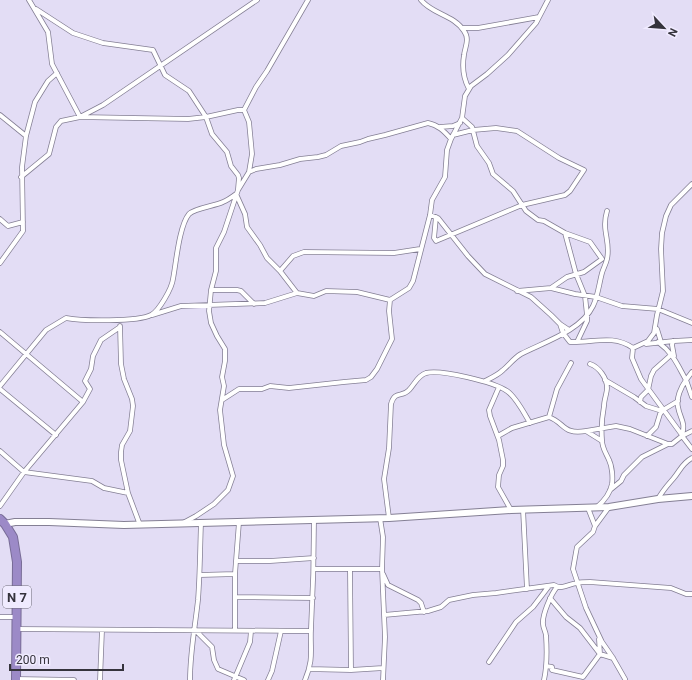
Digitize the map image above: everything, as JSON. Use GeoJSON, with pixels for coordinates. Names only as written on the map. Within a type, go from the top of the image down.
{"type":"FeatureCollection","features":[{"type":"Feature","properties":{"kind":"highway","name":"N 7"},"geometry":{"type":"LineString","coordinates":[[3,521],[13,538],[18,570],[16,679]]}},
{"type":"Feature","properties":{"kind":"main road"},"geometry":{"type":"LineString","coordinates":[[3,521],[140,525],[389,518],[523,509],[597,508],[658,499],[692,496]]}},
{"type":"Feature","properties":{"kind":"street"},"geometry":{"type":"LineString","coordinates":[[29,0],[48,32],[52,64],[80,117]]}},
{"type":"Feature","properties":{"kind":"street"},"geometry":{"type":"LineString","coordinates":[[80,117],[103,105],[257,0]]}},
{"type":"Feature","properties":{"kind":"street"},"geometry":{"type":"LineString","coordinates":[[244,110],[308,0]]}},
{"type":"Feature","properties":{"kind":"street"},"geometry":{"type":"LineString","coordinates":[[421,0],[423,3],[445,15],[465,32],[467,46],[464,54],[463,68],[464,77],[469,89]]}},
{"type":"Feature","properties":{"kind":"street"},"geometry":{"type":"LineString","coordinates":[[56,435],[0,387],[46,330],[66,318],[78,321],[140,319],[181,306],[254,304],[297,293],[314,296],[326,291],[357,292],[390,300],[409,288],[413,281],[420,249],[430,215],[432,200],[445,177],[446,157],[452,137],[461,120],[465,96],[469,89],[508,55],[536,23],[548,0]]}},
{"type":"Feature","properties":{"kind":"street"},"geometry":{"type":"LineString","coordinates":[[35,8],[72,33],[103,43],[153,50],[165,75],[189,91],[206,117],[212,134],[227,152],[231,166],[239,178],[237,192],[224,232],[216,248],[216,271],[211,290],[209,311],[211,323],[225,349],[225,361],[222,377],[224,386],[220,410],[221,431],[233,476],[228,490],[214,504],[181,524]]}},
{"type":"Feature","properties":{"kind":"street"},"geometry":{"type":"LineString","coordinates":[[462,28],[478,28],[539,17]]}},
{"type":"Feature","properties":{"kind":"street"},"geometry":{"type":"LineString","coordinates":[[0,263],[23,231],[21,177],[26,136],[35,102],[48,81],[57,73]]}},
{"type":"Feature","properties":{"kind":"street"},"geometry":{"type":"LineString","coordinates":[[21,177],[49,154],[56,128],[61,121],[80,117],[188,119],[244,110]]}},
{"type":"Feature","properties":{"kind":"street"},"geometry":{"type":"LineString","coordinates":[[152,315],[165,299],[173,281],[176,254],[186,218],[191,212],[223,202],[237,192],[249,172],[252,154],[249,122],[244,110]]}},
{"type":"Feature","properties":{"kind":"street"},"geometry":{"type":"LineString","coordinates":[[0,115],[26,136]]}},
{"type":"Feature","properties":{"kind":"street"},"geometry":{"type":"LineString","coordinates":[[440,127],[453,126],[461,120]]}},
{"type":"Feature","properties":{"kind":"street"},"geometry":{"type":"LineString","coordinates":[[461,120],[472,127],[477,146],[489,163],[494,174],[503,184],[509,186],[532,217],[544,221],[565,233],[590,242],[602,259]]}},
{"type":"Feature","properties":{"kind":"street"},"geometry":{"type":"LineString","coordinates":[[249,172],[300,159],[326,155],[341,146],[428,123],[440,127],[452,137]]}},
{"type":"Feature","properties":{"kind":"street"},"geometry":{"type":"LineString","coordinates":[[436,217],[434,240],[437,241],[522,205],[565,195],[570,191],[584,170],[559,158],[517,131],[496,128],[473,130],[452,137]]}},
{"type":"Feature","properties":{"kind":"street"},"geometry":{"type":"LineString","coordinates":[[633,348],[652,337],[655,330],[662,291],[662,233],[666,216],[671,205],[686,192],[692,184]]}},
{"type":"Feature","properties":{"kind":"street"},"geometry":{"type":"LineString","coordinates":[[686,192],[692,189]]}},
{"type":"Feature","properties":{"kind":"street"},"geometry":{"type":"LineString","coordinates":[[237,192],[245,214],[247,227],[267,258],[297,293]]}},
{"type":"Feature","properties":{"kind":"street"},"geometry":{"type":"LineString","coordinates":[[485,381],[502,371],[519,355],[569,330],[587,317],[594,305],[608,255],[604,220],[607,211]]}},
{"type":"Feature","properties":{"kind":"street"},"geometry":{"type":"LineString","coordinates":[[430,215],[436,217],[485,274],[531,298],[560,324],[569,330]]}},
{"type":"Feature","properties":{"kind":"street"},"geometry":{"type":"LineString","coordinates":[[0,219],[8,226],[23,222]]}},
{"type":"Feature","properties":{"kind":"street"},"geometry":{"type":"LineString","coordinates":[[565,233],[576,274],[584,295],[587,317],[587,321],[577,342]]}},
{"type":"Feature","properties":{"kind":"street"},"geometry":{"type":"LineString","coordinates":[[280,272],[293,256],[304,252],[394,254],[420,249]]}},
{"type":"Feature","properties":{"kind":"street"},"geometry":{"type":"LineString","coordinates":[[551,288],[567,277],[584,272],[608,255]]}},
{"type":"Feature","properties":{"kind":"street"},"geometry":{"type":"LineString","coordinates":[[517,291],[551,288],[596,297],[622,306],[658,309],[692,323]]}},
{"type":"Feature","properties":{"kind":"street"},"geometry":{"type":"LineString","coordinates":[[211,290],[238,290],[241,291],[254,304]]}},
{"type":"Feature","properties":{"kind":"street"},"geometry":{"type":"LineString","coordinates":[[222,400],[240,390],[262,389],[270,386],[297,387],[366,380],[371,377],[377,369],[392,339],[389,311],[390,300]]}},
{"type":"Feature","properties":{"kind":"street"},"geometry":{"type":"LineString","coordinates":[[122,320],[120,327],[121,364],[124,379],[132,399],[133,406],[130,430],[122,445],[121,460],[128,492],[140,525]]}},
{"type":"Feature","properties":{"kind":"street"},"geometry":{"type":"LineString","coordinates":[[560,324],[563,333],[570,342],[614,340],[633,348]]}},
{"type":"Feature","properties":{"kind":"street"},"geometry":{"type":"LineString","coordinates":[[656,324],[659,342],[673,355],[686,380],[692,397]]}},
{"type":"Feature","properties":{"kind":"street"},"geometry":{"type":"LineString","coordinates":[[0,506],[24,472],[83,402],[90,389],[85,381],[91,369],[93,356],[101,340],[120,327]]}},
{"type":"Feature","properties":{"kind":"street"},"geometry":{"type":"LineString","coordinates":[[0,332],[83,402]]}},
{"type":"Feature","properties":{"kind":"street"},"geometry":{"type":"LineString","coordinates":[[641,344],[692,340]]}},
{"type":"Feature","properties":{"kind":"street"},"geometry":{"type":"LineString","coordinates":[[673,355],[672,345],[674,341]]}},
{"type":"Feature","properties":{"kind":"street"},"geometry":{"type":"LineString","coordinates":[[633,348],[632,358],[641,379],[692,449]]}},
{"type":"Feature","properties":{"kind":"street"},"geometry":{"type":"LineString","coordinates":[[640,402],[641,397],[648,390],[654,370],[673,355]]}},
{"type":"Feature","properties":{"kind":"street"},"geometry":{"type":"LineString","coordinates":[[549,417],[557,389],[571,363]]}},
{"type":"Feature","properties":{"kind":"street"},"geometry":{"type":"LineString","coordinates":[[590,364],[595,366],[603,374],[607,388],[602,428],[602,441],[603,448],[610,463],[612,483],[605,500],[597,508]]}},
{"type":"Feature","properties":{"kind":"street"},"geometry":{"type":"LineString","coordinates":[[389,518],[384,478],[389,448],[392,399],[397,394],[408,391],[419,377],[435,372],[485,381],[507,391],[521,408],[530,423]]}},
{"type":"Feature","properties":{"kind":"street"},"geometry":{"type":"LineString","coordinates":[[682,435],[684,426],[677,406],[680,390],[692,372]]}},
{"type":"Feature","properties":{"kind":"street"},"geometry":{"type":"LineString","coordinates":[[605,380],[634,396],[646,406],[663,411]]}},
{"type":"Feature","properties":{"kind":"street"},"geometry":{"type":"LineString","coordinates":[[499,387],[489,410],[498,436],[503,460],[499,475],[498,487],[511,510]]}},
{"type":"Feature","properties":{"kind":"street"},"geometry":{"type":"LineString","coordinates":[[647,436],[656,427],[660,414],[678,401]]}},
{"type":"Feature","properties":{"kind":"street"},"geometry":{"type":"LineString","coordinates":[[498,436],[512,428],[549,417],[554,419],[569,431],[578,432],[616,426],[630,429],[668,444]]}},
{"type":"Feature","properties":{"kind":"street"},"geometry":{"type":"LineString","coordinates":[[586,431],[602,441]]}},
{"type":"Feature","properties":{"kind":"street"},"geometry":{"type":"LineString","coordinates":[[610,490],[621,481],[624,475],[642,457],[668,444],[672,444],[682,435],[692,431]]}},
{"type":"Feature","properties":{"kind":"street"},"geometry":{"type":"LineString","coordinates":[[0,451],[24,472],[92,481],[104,488],[128,492]]}},
{"type":"Feature","properties":{"kind":"street"},"geometry":{"type":"LineString","coordinates":[[658,499],[664,488],[674,478],[681,466],[692,458]]}},
{"type":"Feature","properties":{"kind":"street"},"geometry":{"type":"LineString","coordinates":[[609,507],[595,526],[593,532],[580,545],[576,552],[573,569],[586,608],[602,642],[625,679]]}},
{"type":"Feature","properties":{"kind":"street"},"geometry":{"type":"LineString","coordinates":[[588,508],[595,526]]}},
{"type":"Feature","properties":{"kind":"street"},"geometry":{"type":"LineString","coordinates":[[523,509],[526,590]]}},
{"type":"Feature","properties":{"kind":"street"},"geometry":{"type":"LineString","coordinates":[[380,518],[383,537],[382,571],[385,637],[383,680]]}},
{"type":"Feature","properties":{"kind":"street"},"geometry":{"type":"LineString","coordinates":[[305,680],[310,669],[311,662],[314,519]]}},
{"type":"Feature","properties":{"kind":"street"},"geometry":{"type":"LineString","coordinates":[[235,630],[235,574],[239,522]]}},
{"type":"Feature","properties":{"kind":"street"},"geometry":{"type":"LineString","coordinates":[[190,680],[191,651],[200,575],[201,523]]}},
{"type":"Feature","properties":{"kind":"street"},"geometry":{"type":"LineString","coordinates":[[236,561],[270,561],[314,558]]}},
{"type":"Feature","properties":{"kind":"street"},"geometry":{"type":"LineString","coordinates":[[314,570],[382,571]]}},
{"type":"Feature","properties":{"kind":"street"},"geometry":{"type":"LineString","coordinates":[[350,570],[351,670]]}},
{"type":"Feature","properties":{"kind":"street"},"geometry":{"type":"LineString","coordinates":[[382,571],[388,585],[418,600],[421,603],[424,612]]}},
{"type":"Feature","properties":{"kind":"street"},"geometry":{"type":"LineString","coordinates":[[200,575],[235,574]]}},
{"type":"Feature","properties":{"kind":"street"},"geometry":{"type":"LineString","coordinates":[[384,615],[424,612],[441,607],[449,600],[473,595],[526,590],[554,585],[557,587],[562,587],[577,583],[590,582],[670,588],[692,594]]}},
{"type":"Feature","properties":{"kind":"street"},"geometry":{"type":"LineString","coordinates":[[489,662],[516,622],[533,607],[550,586]]}},
{"type":"Feature","properties":{"kind":"street"},"geometry":{"type":"LineString","coordinates":[[544,680],[546,666],[546,635],[543,623],[550,598],[557,587]]}},
{"type":"Feature","properties":{"kind":"street"},"geometry":{"type":"LineString","coordinates":[[235,597],[313,598]]}},
{"type":"Feature","properties":{"kind":"street"},"geometry":{"type":"LineString","coordinates":[[550,598],[566,617],[580,628],[600,654],[613,658]]}},
{"type":"Feature","properties":{"kind":"street"},"geometry":{"type":"LineString","coordinates":[[0,617],[17,617]]}},
{"type":"Feature","properties":{"kind":"street"},"geometry":{"type":"LineString","coordinates":[[17,630],[311,630]]}},
{"type":"Feature","properties":{"kind":"street"},"geometry":{"type":"LineString","coordinates":[[100,680],[102,630]]}},
{"type":"Feature","properties":{"kind":"street"},"geometry":{"type":"LineString","coordinates":[[194,630],[212,647],[214,660],[218,669],[235,678],[244,680]]}},
{"type":"Feature","properties":{"kind":"street"},"geometry":{"type":"LineString","coordinates":[[235,678],[250,642],[251,631]]}},
{"type":"Feature","properties":{"kind":"street"},"geometry":{"type":"LineString","coordinates":[[268,680],[272,671],[281,631]]}},
{"type":"Feature","properties":{"kind":"street"},"geometry":{"type":"LineString","coordinates":[[546,666],[552,667],[552,670],[583,677],[600,654],[600,636]]}},
{"type":"Feature","properties":{"kind":"street"},"geometry":{"type":"LineString","coordinates":[[310,669],[351,670],[383,668]]}},
{"type":"Feature","properties":{"kind":"street"},"geometry":{"type":"LineString","coordinates":[[16,679],[74,680]]}}]}
